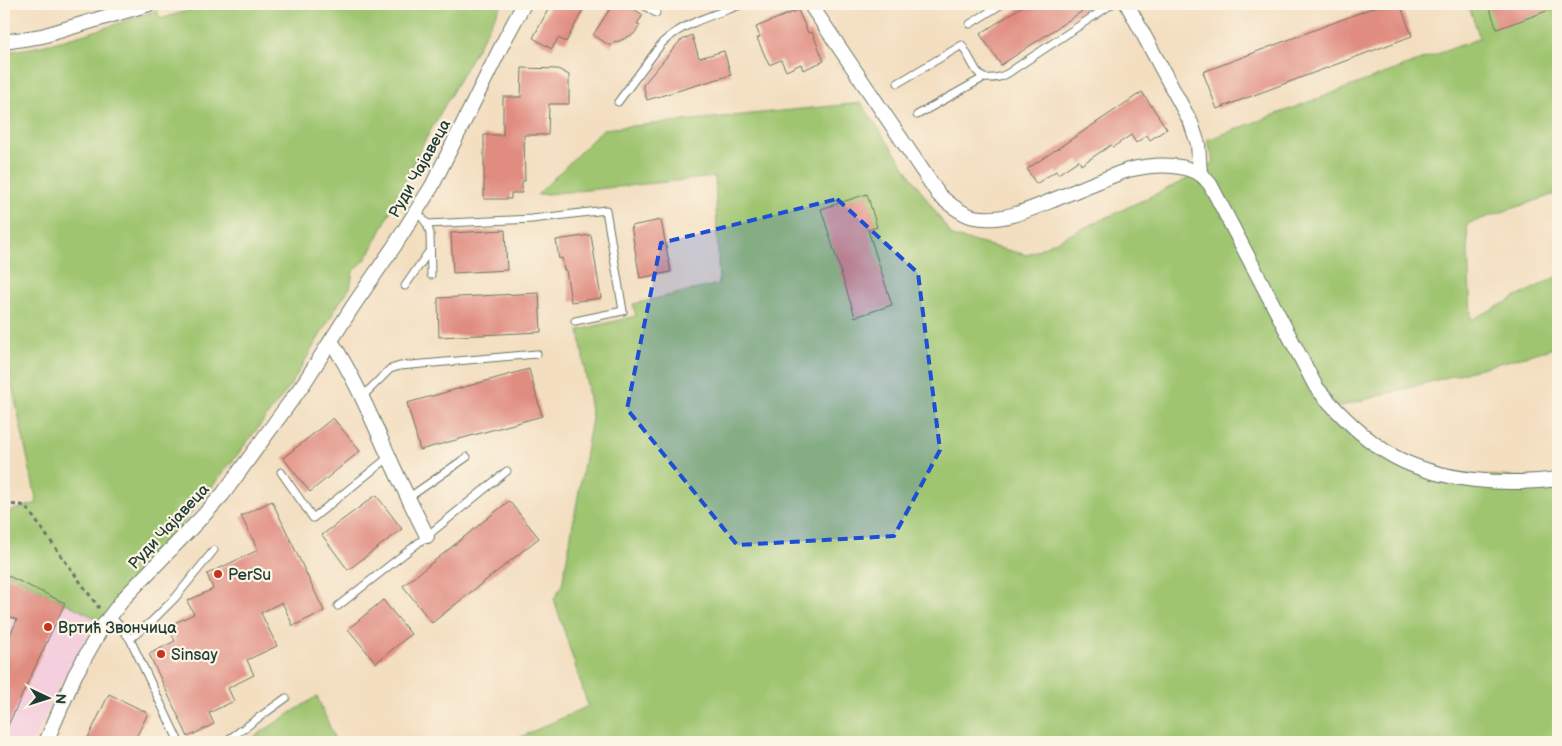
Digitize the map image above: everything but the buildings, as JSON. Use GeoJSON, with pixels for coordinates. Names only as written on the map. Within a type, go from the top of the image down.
{"type":"FeatureCollection","features":[{"type":"Feature","properties":{"kind":"street"},"geometry":{"type":"LineString","coordinates":[[4,42],[42,36],[149,4]]}},
{"type":"Feature","properties":{"kind":"street","name":"Руди Чајавеца"},"geometry":{"type":"LineString","coordinates":[[46,742],[75,675],[106,622],[124,598],[223,494],[304,383],[395,245],[432,186],[524,4]]}},
{"type":"Feature","properties":{"kind":"street"},"geometry":{"type":"LineString","coordinates":[[810,4],[939,195],[950,205],[972,217],[999,218],[1023,212],[1128,170],[1160,165],[1186,168],[1200,174],[1210,184],[1316,387],[1334,408],[1364,436],[1394,456],[1437,473],[1494,482],[1558,479]]}},
{"type":"Feature","properties":{"kind":"street"},"geometry":{"type":"LineString","coordinates":[[1127,4],[1191,123],[1200,155],[1200,174]]}},
{"type":"Feature","properties":{"kind":"street"},"geometry":{"type":"LineString","coordinates":[[331,341],[363,396],[427,536]]}},
{"type":"Feature","properties":{"kind":"lane"},"geometry":{"type":"LineString","coordinates":[[642,4],[656,13]]}},
{"type":"Feature","properties":{"kind":"lane"},"geometry":{"type":"LineString","coordinates":[[618,102],[662,43],[671,34],[743,4]]}},
{"type":"Feature","properties":{"kind":"lane"},"geometry":{"type":"LineString","coordinates":[[970,24],[1002,4]]}},
{"type":"Feature","properties":{"kind":"lane"},"geometry":{"type":"LineString","coordinates":[[917,115],[983,78],[994,79],[1005,76],[1112,4]]}},
{"type":"Feature","properties":{"kind":"lane"},"geometry":{"type":"LineString","coordinates":[[898,83],[962,45],[976,70],[983,78]]}},
{"type":"Feature","properties":{"kind":"lane"},"geometry":{"type":"LineString","coordinates":[[416,210],[427,224],[430,233],[431,275]]}},
{"type":"Feature","properties":{"kind":"lane"},"geometry":{"type":"LineString","coordinates":[[427,224],[532,219],[606,210],[623,311],[575,321]]}},
{"type":"Feature","properties":{"kind":"lane"},"geometry":{"type":"LineString","coordinates":[[406,286],[430,250]]}},
{"type":"Feature","properties":{"kind":"lane"},"geometry":{"type":"LineString","coordinates":[[363,396],[390,369],[400,366],[537,354]]}},
{"type":"Feature","properties":{"kind":"lane"},"geometry":{"type":"LineString","coordinates":[[281,472],[313,518],[390,457]]}},
{"type":"Feature","properties":{"kind":"lane"},"geometry":{"type":"LineString","coordinates":[[408,498],[467,457]]}},
{"type":"Feature","properties":{"kind":"lane"},"geometry":{"type":"LineString","coordinates":[[338,606],[507,471]]}},
{"type":"Feature","properties":{"kind":"lane"},"geometry":{"type":"LineString","coordinates":[[130,639],[152,621],[175,598],[214,550]]}},
{"type":"Feature","properties":{"kind":"lane"},"geometry":{"type":"LineString","coordinates":[[106,622],[115,620],[130,639],[179,742]]}},
{"type":"Feature","properties":{"kind":"lane"},"geometry":{"type":"LineString","coordinates":[[225,742],[286,698]]}},
{"type":"Feature","properties":{"kind":"path"},"geometry":{"type":"LineString","coordinates":[[4,504],[22,505],[29,511],[100,608],[106,622]]}},
{"type":"Feature","properties":{"kind":"highlighted area"},"geometry":{"type":"Polygon","coordinates":[[[837,199],[918,273],[940,450],[894,536],[737,545],[627,409],[661,243],[837,199]]]}},
{"type":"Feature","properties":{"kind":"shaded area","name":"Вртић Звончица"},"geometry":{"type":"Polygon","coordinates":[[[4,513],[99,614],[67,672],[33,742],[10,742],[4,739],[4,513]]]}},
{"type":"Feature","properties":{"kind":"green space"},"geometry":{"type":"Polygon","coordinates":[[[211,4],[502,4],[424,142],[373,247],[365,260],[353,272],[350,288],[339,303],[290,386],[105,623],[4,572],[4,513],[37,503],[4,348],[4,52],[63,41],[157,10],[160,19],[211,4]]]}},
{"type":"Feature","properties":{"kind":"green space"},"geometry":{"type":"Polygon","coordinates":[[[1468,4],[1558,4],[1558,193],[1467,224],[1471,320],[1558,276],[1558,347],[1334,408],[1393,456],[1437,473],[1558,479],[1558,742],[510,742],[588,706],[554,599],[562,585],[592,419],[579,330],[636,316],[633,304],[719,284],[715,177],[537,195],[603,129],[861,103],[952,236],[1027,255],[1200,173],[1214,162],[1207,140],[1480,38],[1468,4]]]}},
{"type":"Feature","properties":{"kind":"green space"},"geometry":{"type":"Polygon","coordinates":[[[317,696],[336,742],[246,742],[317,696]]]}},
{"type":"Feature","properties":{"kind":"place","name":"PerSu"},"geometry":{"type":"Point","coordinates":[218,574]}},
{"type":"Feature","properties":{"kind":"place","name":"Вртић Звончица"},"geometry":{"type":"Point","coordinates":[48,627]}},
{"type":"Feature","properties":{"kind":"place","name":"Sinsay"},"geometry":{"type":"Point","coordinates":[161,654]}}]}
